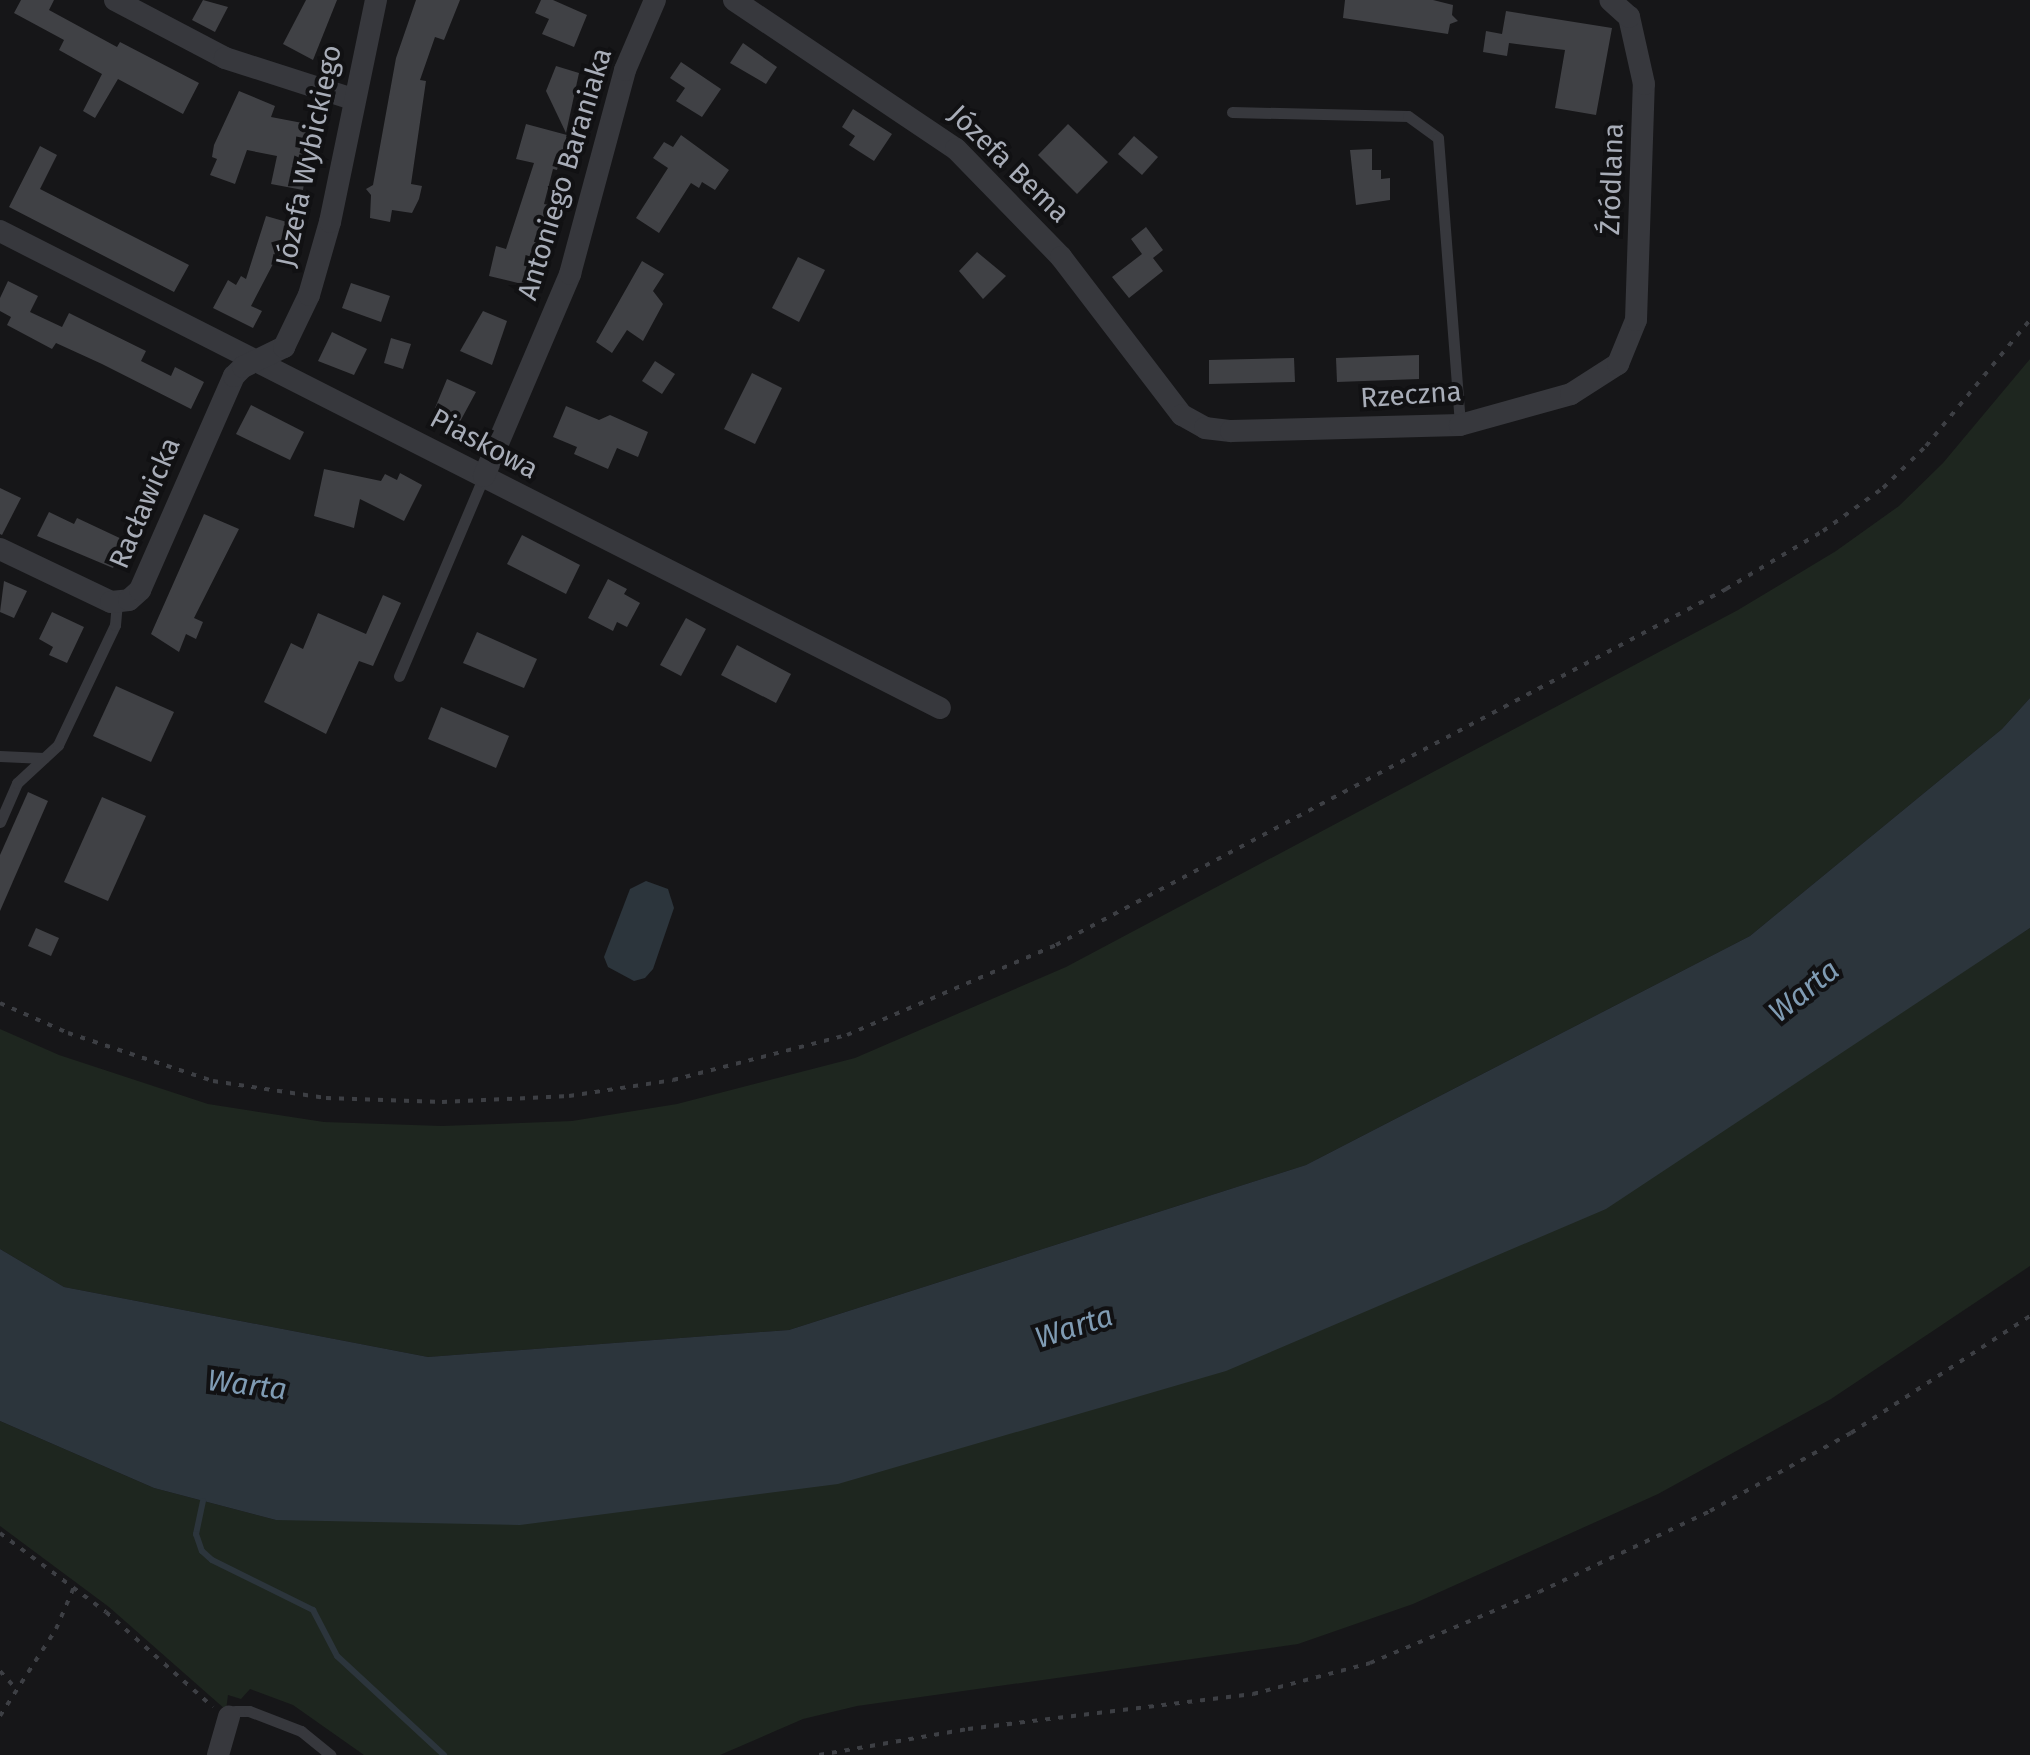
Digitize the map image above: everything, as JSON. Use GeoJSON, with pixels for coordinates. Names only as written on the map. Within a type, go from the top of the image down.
{"type":"FeatureCollection","features":[{"type":"Feature","properties":{"kind":"street","name":"Józefa Wybickiego"},"geometry":{"type":"LineString","coordinates":[[256,362],[284,347],[309,295],[330,222],[376,0]]}},
{"type":"Feature","properties":{"kind":"street","name":"Antoniego Baraniaka"},"geometry":{"type":"LineString","coordinates":[[484,476],[574,264],[625,70],[655,0]]}},
{"type":"Feature","properties":{"kind":"street","name":"Józefa Bema"},"geometry":{"type":"LineString","coordinates":[[734,0],[900,108],[982,172],[1061,257],[1174,405],[1194,424]]}},
{"type":"Feature","properties":{"kind":"street","name":"Źródlana"},"geometry":{"type":"LineString","coordinates":[[1611,0],[1629,17],[1635,33],[1645,102],[1636,320],[1618,364]]}},
{"type":"Feature","properties":{"kind":"street"},"geometry":{"type":"LineString","coordinates":[[120,1],[246,66],[353,99]]}},
{"type":"Feature","properties":{"kind":"street","name":"Piaskowa"},"geometry":{"type":"LineString","coordinates":[[0,231],[484,476],[645,562],[940,708]]}},
{"type":"Feature","properties":{"kind":"street","name":"Racławicka"},"geometry":{"type":"LineString","coordinates":[[0,549],[117,602],[129,600],[140,590],[231,382],[243,367],[256,362]]}},
{"type":"Feature","properties":{"kind":"street","name":"Rzeczna"},"geometry":{"type":"LineString","coordinates":[[1194,424],[1232,431],[1460,425],[1571,394],[1618,364]]}},
{"type":"Feature","properties":{"kind":"street"},"geometry":{"type":"LineString","coordinates":[[218,1755],[229,1717]]}},
{"type":"Feature","properties":{"kind":"lane"},"geometry":{"type":"LineString","coordinates":[[1232,112],[1408,116],[1438,138],[1460,425]]}},
{"type":"Feature","properties":{"kind":"lane"},"geometry":{"type":"LineString","coordinates":[[399,676],[484,476]]}},
{"type":"Feature","properties":{"kind":"lane"},"geometry":{"type":"LineString","coordinates":[[0,822],[17,783],[58,744],[115,625],[117,602]]}},
{"type":"Feature","properties":{"kind":"lane"},"geometry":{"type":"LineString","coordinates":[[0,756],[44,758]]}},
{"type":"Feature","properties":{"kind":"lane"},"geometry":{"type":"LineString","coordinates":[[229,1717],[235,1711],[249,1711],[302,1732],[331,1755]]}},
{"type":"Feature","properties":{"kind":"path"},"geometry":{"type":"LineString","coordinates":[[0,1003],[68,1033],[214,1081],[345,1098],[442,1102],[569,1096],[690,1076],[847,1035],[1056,945],[1758,570],[1883,488],[1926,446],[2030,320]]}},
{"type":"Feature","properties":{"kind":"path"},"geometry":{"type":"LineString","coordinates":[[819,1755],[952,1731],[1267,1691],[1370,1663],[1676,1529],[1851,1432],[2030,1316]]}},
{"type":"Feature","properties":{"kind":"path"},"geometry":{"type":"LineString","coordinates":[[0,1533],[74,1587],[229,1717]]}},
{"type":"Feature","properties":{"kind":"path"},"geometry":{"type":"LineString","coordinates":[[0,1716],[56,1629],[74,1587]]}},
{"type":"Feature","properties":{"kind":"path"},"geometry":{"type":"LineString","coordinates":[[0,1671],[14,1689]]}},
{"type":"Feature","properties":{"kind":"path"},"geometry":{"type":"LineString","coordinates":[[0,1690],[14,1689]]}},
{"type":"Feature","properties":{"kind":"shaded area"},"geometry":{"type":"Polygon","coordinates":[[[2030,359],[2030,698],[2002,729],[1750,936],[1306,1165],[789,1330],[428,1357],[64,1287],[0,1249],[0,1029],[59,1055],[208,1104],[324,1122],[442,1126],[572,1121],[677,1104],[855,1058],[1066,967],[1738,610],[1836,551],[1899,506],[1943,463],[2030,359]]]}},
{"type":"Feature","properties":{"kind":"shaded area"},"geometry":{"type":"Polygon","coordinates":[[[2030,928],[2030,1266],[1831,1399],[1658,1494],[1413,1604],[1298,1644],[857,1706],[803,1719],[720,1755],[364,1755],[293,1705],[250,1689],[241,1699],[228,1695],[226,1710],[109,1607],[0,1526],[0,1421],[154,1488],[276,1520],[397,1520],[1853,1042],[2030,928]]]}},
{"type":"Feature","properties":{"kind":"water","name":"Warta"},"geometry":{"type":"Polygon","coordinates":[[[2030,698],[2030,928],[1606,1209],[1226,1371],[838,1484],[520,1525],[276,1520],[154,1488],[0,1421],[0,1249],[64,1287],[428,1357],[789,1330],[1306,1165],[1750,936],[2002,729],[2030,698]]]}},
{"type":"Feature","properties":{"kind":"water"},"geometry":{"type":"Polygon","coordinates":[[[646,881],[668,889],[674,908],[653,969],[645,978],[634,981],[608,967],[604,957],[630,889],[646,881]]]}},
{"type":"Feature","properties":{"kind":"building"},"geometry":{"type":"Polygon","coordinates":[[[21,0],[54,0],[49,10],[117,47],[120,42],[199,83],[183,114],[118,79],[95,118],[83,111],[102,74],[59,50],[64,40],[14,13],[21,0]]]}},
{"type":"Feature","properties":{"kind":"building"},"geometry":{"type":"Polygon","coordinates":[[[203,0],[228,7],[215,32],[192,20],[203,0]]]}},
{"type":"Feature","properties":{"kind":"building"},"geometry":{"type":"Polygon","coordinates":[[[306,0],[337,0],[313,60],[283,44],[306,0]]]}},
{"type":"Feature","properties":{"kind":"building"},"geometry":{"type":"Polygon","coordinates":[[[416,0],[460,0],[444,40],[435,37],[420,80],[426,81],[411,184],[422,186],[419,199],[412,213],[392,210],[390,222],[370,218],[371,195],[366,189],[373,185],[396,58],[416,0]]]}},
{"type":"Feature","properties":{"kind":"building"},"geometry":{"type":"Polygon","coordinates":[[[541,0],[553,0],[587,15],[574,47],[542,34],[549,19],[535,13],[541,0]]]}},
{"type":"Feature","properties":{"kind":"building"},"geometry":{"type":"Polygon","coordinates":[[[1345,0],[1433,0],[1453,5],[1452,15],[1458,21],[1450,24],[1448,34],[1343,18],[1345,0]]]}},
{"type":"Feature","properties":{"kind":"building"},"geometry":{"type":"Polygon","coordinates":[[[1506,11],[1612,28],[1596,115],[1555,108],[1565,50],[1509,43],[1507,56],[1483,52],[1486,31],[1502,34],[1506,11]]]}},
{"type":"Feature","properties":{"kind":"building"},"geometry":{"type":"Polygon","coordinates":[[[743,43],[777,67],[766,84],[730,63],[743,43]]]}},
{"type":"Feature","properties":{"kind":"building"},"geometry":{"type":"Polygon","coordinates":[[[681,62],[721,89],[702,117],[676,101],[685,88],[670,78],[681,62]]]}},
{"type":"Feature","properties":{"kind":"building"},"geometry":{"type":"Polygon","coordinates":[[[556,66],[579,73],[566,133],[546,91],[556,66]]]}},
{"type":"Feature","properties":{"kind":"building"},"geometry":{"type":"Polygon","coordinates":[[[239,91],[275,106],[271,117],[313,125],[303,190],[271,184],[277,156],[247,150],[235,184],[210,175],[217,159],[212,157],[214,145],[239,91]]]}},
{"type":"Feature","properties":{"kind":"building"},"geometry":{"type":"Polygon","coordinates":[[[853,109],[892,134],[874,161],[849,145],[855,136],[842,127],[853,109]]]}},
{"type":"Feature","properties":{"kind":"building"},"geometry":{"type":"Polygon","coordinates":[[[526,124],[567,135],[557,170],[553,169],[544,204],[549,205],[526,285],[489,276],[496,246],[506,249],[534,163],[516,159],[526,124]]]}},
{"type":"Feature","properties":{"kind":"building"},"geometry":{"type":"Polygon","coordinates":[[[1068,124],[1108,162],[1077,194],[1038,155],[1068,124]]]}},
{"type":"Feature","properties":{"kind":"building"},"geometry":{"type":"Polygon","coordinates":[[[681,135],[729,170],[715,190],[702,182],[699,188],[691,183],[659,233],[636,218],[668,168],[653,158],[664,142],[673,147],[681,135]]]}},
{"type":"Feature","properties":{"kind":"building"},"geometry":{"type":"Polygon","coordinates":[[[1134,136],[1158,157],[1142,175],[1118,154],[1134,136]]]}},
{"type":"Feature","properties":{"kind":"building"},"geometry":{"type":"Polygon","coordinates":[[[40,146],[57,155],[40,189],[189,265],[174,292],[9,207],[40,146]]]}},
{"type":"Feature","properties":{"kind":"building"},"geometry":{"type":"Polygon","coordinates":[[[1372,149],[1372,170],[1381,170],[1381,179],[1390,178],[1390,200],[1356,205],[1350,150],[1372,149]]]}},
{"type":"Feature","properties":{"kind":"building"},"geometry":{"type":"Polygon","coordinates":[[[266,216],[287,222],[285,228],[295,231],[284,265],[274,262],[251,306],[262,311],[253,328],[213,308],[228,280],[236,285],[241,276],[246,279],[266,216]]]}},
{"type":"Feature","properties":{"kind":"building"},"geometry":{"type":"Polygon","coordinates":[[[1146,227],[1163,250],[1153,258],[1163,271],[1129,298],[1112,277],[1142,254],[1131,239],[1146,227]]]}},
{"type":"Feature","properties":{"kind":"building"},"geometry":{"type":"Polygon","coordinates":[[[977,252],[1006,276],[983,299],[959,271],[977,252]]]}},
{"type":"Feature","properties":{"kind":"building"},"geometry":{"type":"Polygon","coordinates":[[[798,257],[825,270],[799,322],[772,308],[798,257]]]}},
{"type":"Feature","properties":{"kind":"building"},"geometry":{"type":"Polygon","coordinates":[[[642,261],[664,274],[653,291],[663,304],[643,341],[627,330],[612,353],[596,342],[642,261]]]}},
{"type":"Feature","properties":{"kind":"building"},"geometry":{"type":"Polygon","coordinates":[[[8,281],[38,296],[30,312],[62,327],[69,313],[146,351],[141,361],[171,376],[175,367],[204,382],[191,409],[56,343],[52,349],[7,325],[11,317],[0,311],[0,298],[8,281]]]}},
{"type":"Feature","properties":{"kind":"building"},"geometry":{"type":"Polygon","coordinates":[[[351,283],[390,296],[381,322],[342,308],[351,283]]]}},
{"type":"Feature","properties":{"kind":"building"},"geometry":{"type":"Polygon","coordinates":[[[483,311],[507,321],[492,365],[460,351],[483,311]]]}},
{"type":"Feature","properties":{"kind":"building"},"geometry":{"type":"Polygon","coordinates":[[[332,332],[367,349],[354,375],[318,361],[332,332]]]}},
{"type":"Feature","properties":{"kind":"building"},"geometry":{"type":"Polygon","coordinates":[[[391,338],[411,344],[403,369],[384,363],[391,338]]]}},
{"type":"Feature","properties":{"kind":"building"},"geometry":{"type":"Polygon","coordinates":[[[1419,355],[1419,379],[1337,382],[1336,358],[1419,355]]]}},
{"type":"Feature","properties":{"kind":"building"},"geometry":{"type":"Polygon","coordinates":[[[1294,358],[1295,382],[1209,384],[1209,360],[1294,358]]]}},
{"type":"Feature","properties":{"kind":"building"},"geometry":{"type":"Polygon","coordinates":[[[655,361],[675,374],[662,394],[642,381],[655,361]]]}},
{"type":"Feature","properties":{"kind":"building"},"geometry":{"type":"Polygon","coordinates":[[[752,373],[782,388],[755,444],[724,429],[752,373]]]}},
{"type":"Feature","properties":{"kind":"building"},"geometry":{"type":"Polygon","coordinates":[[[447,379],[476,392],[456,429],[438,422],[442,411],[435,408],[447,379]]]}},
{"type":"Feature","properties":{"kind":"building"},"geometry":{"type":"Polygon","coordinates":[[[251,405],[304,432],[290,460],[236,434],[251,405]]]}},
{"type":"Feature","properties":{"kind":"building"},"geometry":{"type":"Polygon","coordinates":[[[566,406],[599,420],[610,415],[648,432],[638,457],[617,448],[608,469],[574,454],[577,447],[553,437],[566,406]]]}},
{"type":"Feature","properties":{"kind":"building"},"geometry":{"type":"Polygon","coordinates":[[[324,469],[381,481],[385,474],[397,480],[400,473],[422,485],[404,521],[360,499],[354,528],[314,516],[324,469]]]}},
{"type":"Feature","properties":{"kind":"building"},"geometry":{"type":"Polygon","coordinates":[[[0,488],[21,498],[2,535],[0,534],[0,488]]]}},
{"type":"Feature","properties":{"kind":"building"},"geometry":{"type":"Polygon","coordinates":[[[49,512],[74,524],[77,518],[126,541],[113,568],[37,536],[49,512]]]}},
{"type":"Feature","properties":{"kind":"building"},"geometry":{"type":"Polygon","coordinates":[[[204,514],[239,529],[194,618],[203,622],[196,639],[186,634],[179,652],[151,634],[204,514]]]}},
{"type":"Feature","properties":{"kind":"building"},"geometry":{"type":"Polygon","coordinates":[[[522,535],[580,565],[566,594],[507,564],[522,535]]]}},
{"type":"Feature","properties":{"kind":"building"},"geometry":{"type":"Polygon","coordinates":[[[608,579],[627,589],[624,594],[640,603],[627,627],[617,622],[613,631],[588,618],[608,579]]]}},
{"type":"Feature","properties":{"kind":"building"},"geometry":{"type":"Polygon","coordinates":[[[4,581],[27,591],[14,618],[0,612],[4,581]]]}},
{"type":"Feature","properties":{"kind":"building"},"geometry":{"type":"Polygon","coordinates":[[[383,595],[401,603],[373,666],[359,661],[326,734],[264,702],[291,643],[303,649],[318,613],[366,634],[383,595]]]}},
{"type":"Feature","properties":{"kind":"building"},"geometry":{"type":"Polygon","coordinates":[[[52,612],[84,627],[67,663],[49,655],[53,647],[39,639],[52,612]]]}},
{"type":"Feature","properties":{"kind":"building"},"geometry":{"type":"Polygon","coordinates":[[[686,618],[706,629],[681,676],[660,665],[686,618]]]}},
{"type":"Feature","properties":{"kind":"building"},"geometry":{"type":"Polygon","coordinates":[[[477,632],[537,659],[524,688],[463,663],[477,632]]]}},
{"type":"Feature","properties":{"kind":"building"},"geometry":{"type":"Polygon","coordinates":[[[737,645],[791,674],[776,703],[721,675],[737,645]]]}},
{"type":"Feature","properties":{"kind":"building"},"geometry":{"type":"Polygon","coordinates":[[[116,686],[174,712],[151,762],[93,736],[116,686]]]}},
{"type":"Feature","properties":{"kind":"building"},"geometry":{"type":"Polygon","coordinates":[[[441,707],[509,736],[496,768],[428,739],[441,707]]]}},
{"type":"Feature","properties":{"kind":"building"},"geometry":{"type":"Polygon","coordinates":[[[28,792],[48,801],[0,911],[0,855],[28,792]]]}},
{"type":"Feature","properties":{"kind":"building"},"geometry":{"type":"Polygon","coordinates":[[[102,797],[146,816],[108,901],[64,882],[102,797]]]}},
{"type":"Feature","properties":{"kind":"building"},"geometry":{"type":"Polygon","coordinates":[[[36,928],[59,938],[51,956],[28,946],[36,928]]]}},
{"type":"Feature","properties":{"kind":"waterway"},"geometry":{"type":"LineString","coordinates":[[203,1501],[196,1534],[202,1551],[212,1560],[313,1610],[337,1656],[444,1755]]}}]}
